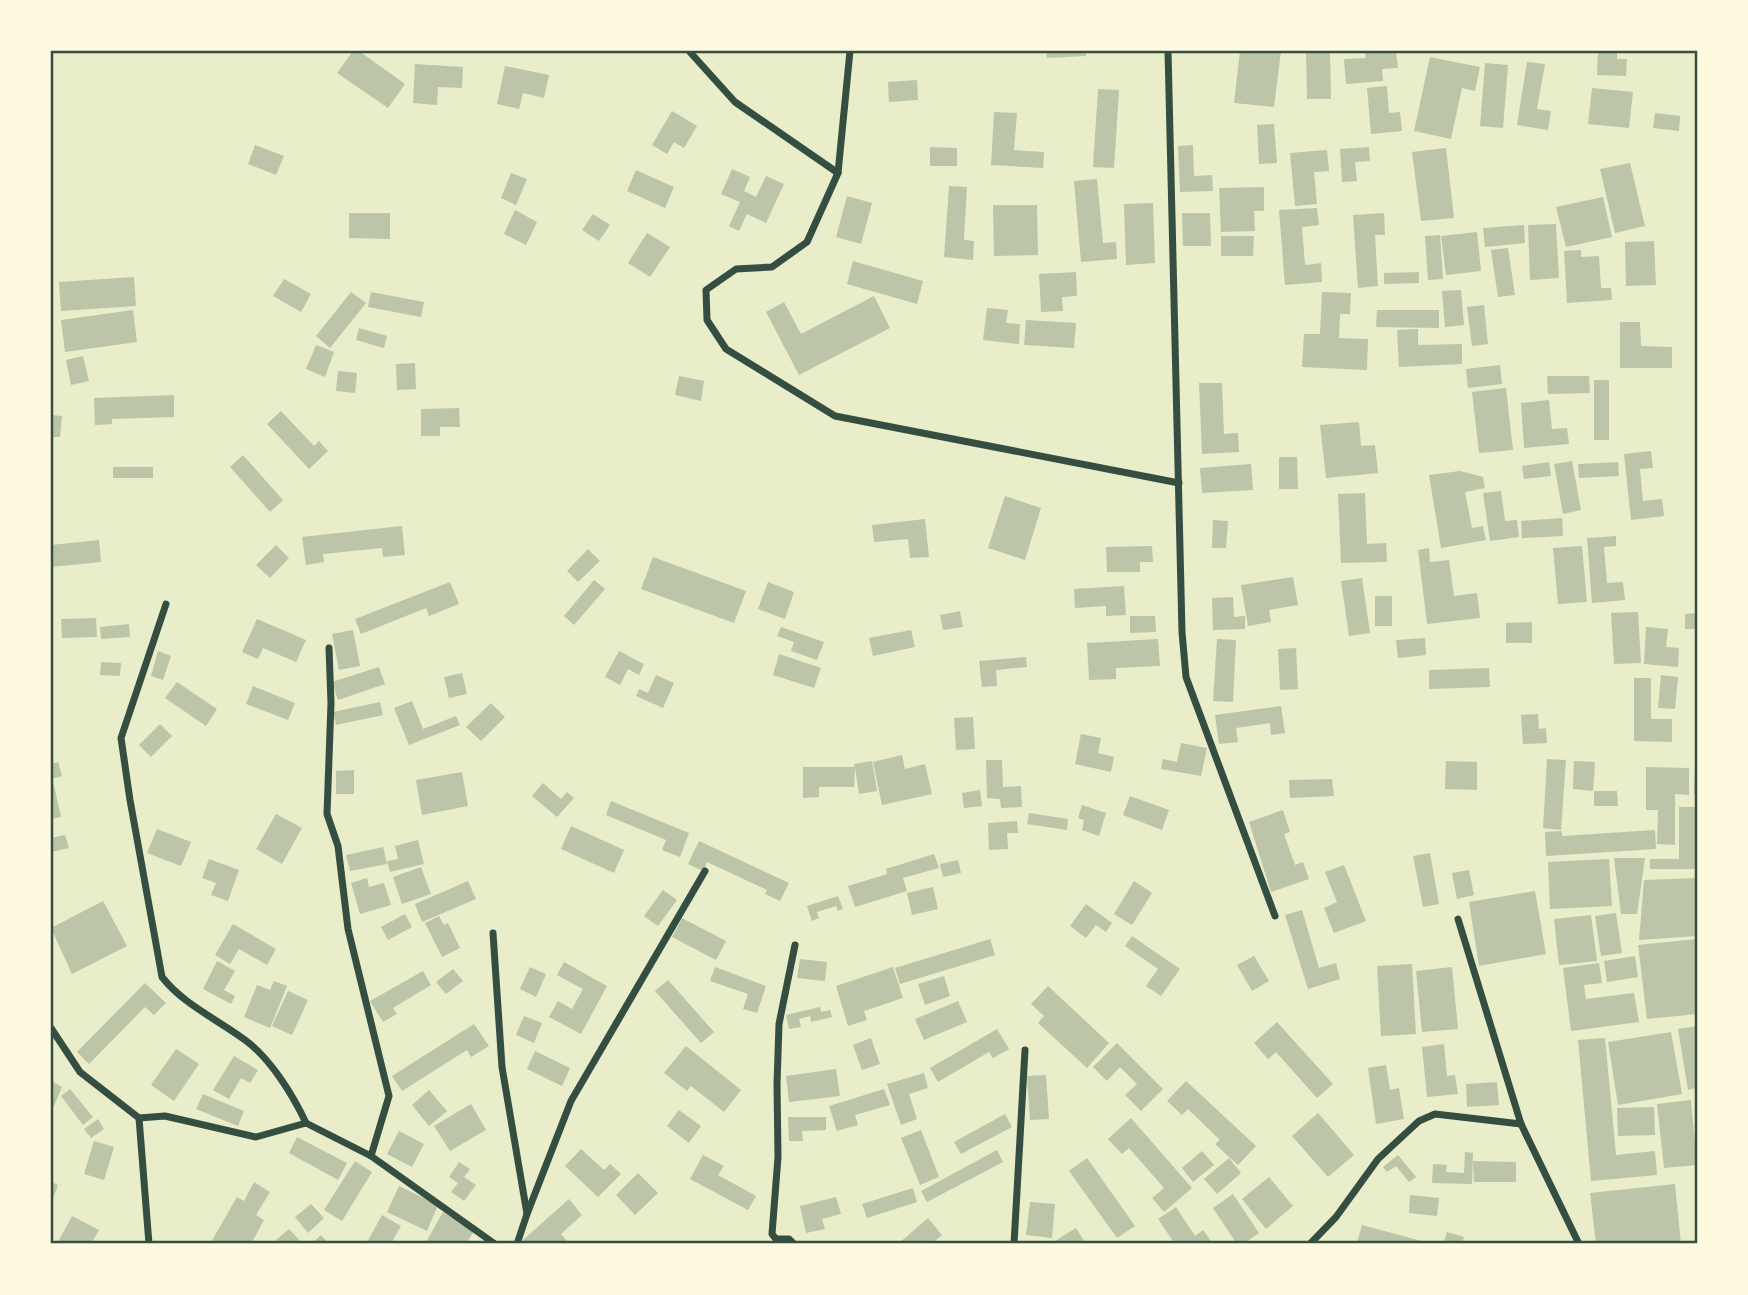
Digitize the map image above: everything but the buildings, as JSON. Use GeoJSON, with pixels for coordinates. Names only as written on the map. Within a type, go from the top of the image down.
{"type":"FeatureCollection","features":[{"type":"Feature","properties":{"kind":"street"},"geometry":{"type":"LineString","coordinates":[[689,51],[735,102],[838,173]]}},
{"type":"Feature","properties":{"kind":"street"},"geometry":{"type":"LineString","coordinates":[[850,51],[838,173],[807,242],[772,267],[736,269],[706,290],[707,320],[726,349],[835,416],[1179,483]]}},
{"type":"Feature","properties":{"kind":"street"},"geometry":{"type":"LineString","coordinates":[[1168,51],[1186,677],[1275,916]]}},
{"type":"Feature","properties":{"kind":"street"},"geometry":{"type":"LineString","coordinates":[[166,604],[121,738],[162,978],[173,992],[248,1042],[291,1090],[306,1123],[370,1156],[495,1244]]}},
{"type":"Feature","properties":{"kind":"street"},"geometry":{"type":"LineString","coordinates":[[329,648],[331,703],[327,814],[338,846],[348,929],[389,1096],[370,1156]]}},
{"type":"Feature","properties":{"kind":"street"},"geometry":{"type":"LineString","coordinates":[[517,1244],[571,1101],[705,871]]}},
{"type":"Feature","properties":{"kind":"street"},"geometry":{"type":"LineString","coordinates":[[1458,919],[1521,1124],[1578,1244]]}},
{"type":"Feature","properties":{"kind":"street"},"geometry":{"type":"LineString","coordinates":[[493,933],[502,1067],[527,1214]]}},
{"type":"Feature","properties":{"kind":"street"},"geometry":{"type":"LineString","coordinates":[[794,1244],[789,1239],[776,1239],[772,1234],[779,1157],[779,1024],[795,945]]}},
{"type":"Feature","properties":{"kind":"street"},"geometry":{"type":"LineString","coordinates":[[51,1028],[80,1072],[139,1118],[164,1116],[256,1137],[306,1123]]}},
{"type":"Feature","properties":{"kind":"street"},"geometry":{"type":"LineString","coordinates":[[1014,1244],[1025,1050]]}},
{"type":"Feature","properties":{"kind":"street"},"geometry":{"type":"LineString","coordinates":[[1310,1244],[1336,1217],[1378,1159],[1419,1121],[1435,1114],[1521,1124]]}},
{"type":"Feature","properties":{"kind":"street"},"geometry":{"type":"LineString","coordinates":[[139,1118],[149,1244]]}}]}
